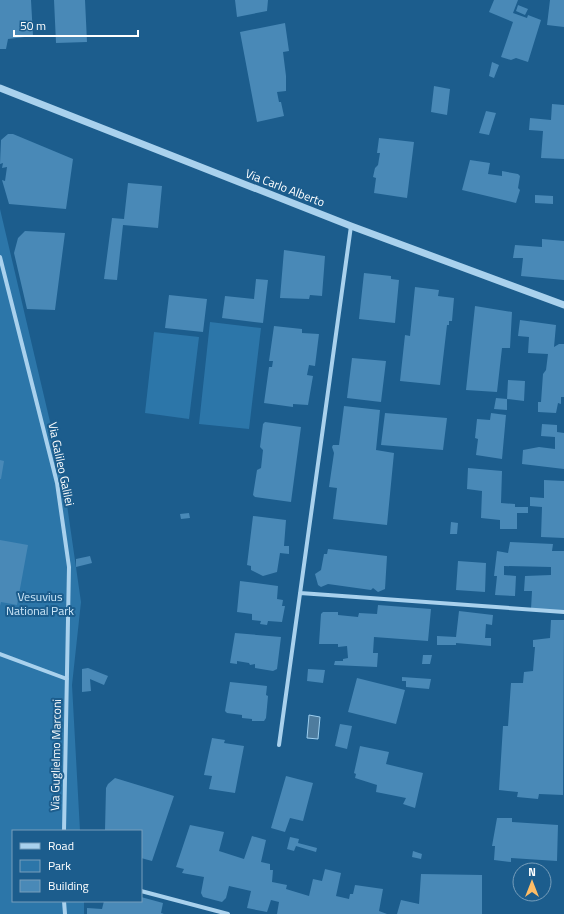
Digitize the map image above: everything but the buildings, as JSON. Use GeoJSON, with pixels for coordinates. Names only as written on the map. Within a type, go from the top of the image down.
{"type":"FeatureCollection","features":[{"type":"Feature","properties":{"kind":"street","name":"Via Carlo Alberto"},"geometry":{"type":"LineString","coordinates":[[0,88],[351,226],[564,305]]}},
{"type":"Feature","properties":{"kind":"street"},"geometry":{"type":"LineString","coordinates":[[279,745],[351,226]]}},
{"type":"Feature","properties":{"kind":"street","name":"Via Galileo Galilei"},"geometry":{"type":"LineString","coordinates":[[0,257],[57,483],[69,567],[67,679]]}},
{"type":"Feature","properties":{"kind":"street"},"geometry":{"type":"LineString","coordinates":[[300,593],[564,612]]}},
{"type":"Feature","properties":{"kind":"street"},"geometry":{"type":"LineString","coordinates":[[0,654],[67,679]]}},
{"type":"Feature","properties":{"kind":"street","name":"Via Guglielmo Marconi"},"geometry":{"type":"LineString","coordinates":[[64,830],[67,679]]}},
{"type":"Feature","properties":{"kind":"street"},"geometry":{"type":"LineString","coordinates":[[142,891],[228,914]]}},
{"type":"Feature","properties":{"kind":"street"},"geometry":{"type":"LineString","coordinates":[[64,902],[65,914]]}},
{"type":"Feature","properties":{"kind":"green space","name":"Vesuvius National Park"},"geometry":{"type":"Polygon","coordinates":[[[0,209],[63,477],[81,602],[72,685],[80,830],[12,830],[12,902],[84,902],[84,914],[0,914],[0,209]]]}},
{"type":"Feature","properties":{"kind":"green space"},"geometry":{"type":"Polygon","coordinates":[[[210,322],[261,328],[249,429],[199,424],[210,322]]]}},
{"type":"Feature","properties":{"kind":"green space"},"geometry":{"type":"Polygon","coordinates":[[[154,332],[199,337],[189,419],[145,413],[154,332]]]}},
{"type":"Feature","properties":{"kind":"shaded area"},"geometry":{"type":"Polygon","coordinates":[[[309,715],[320,717],[318,739],[307,738],[309,715]]]}}]}
